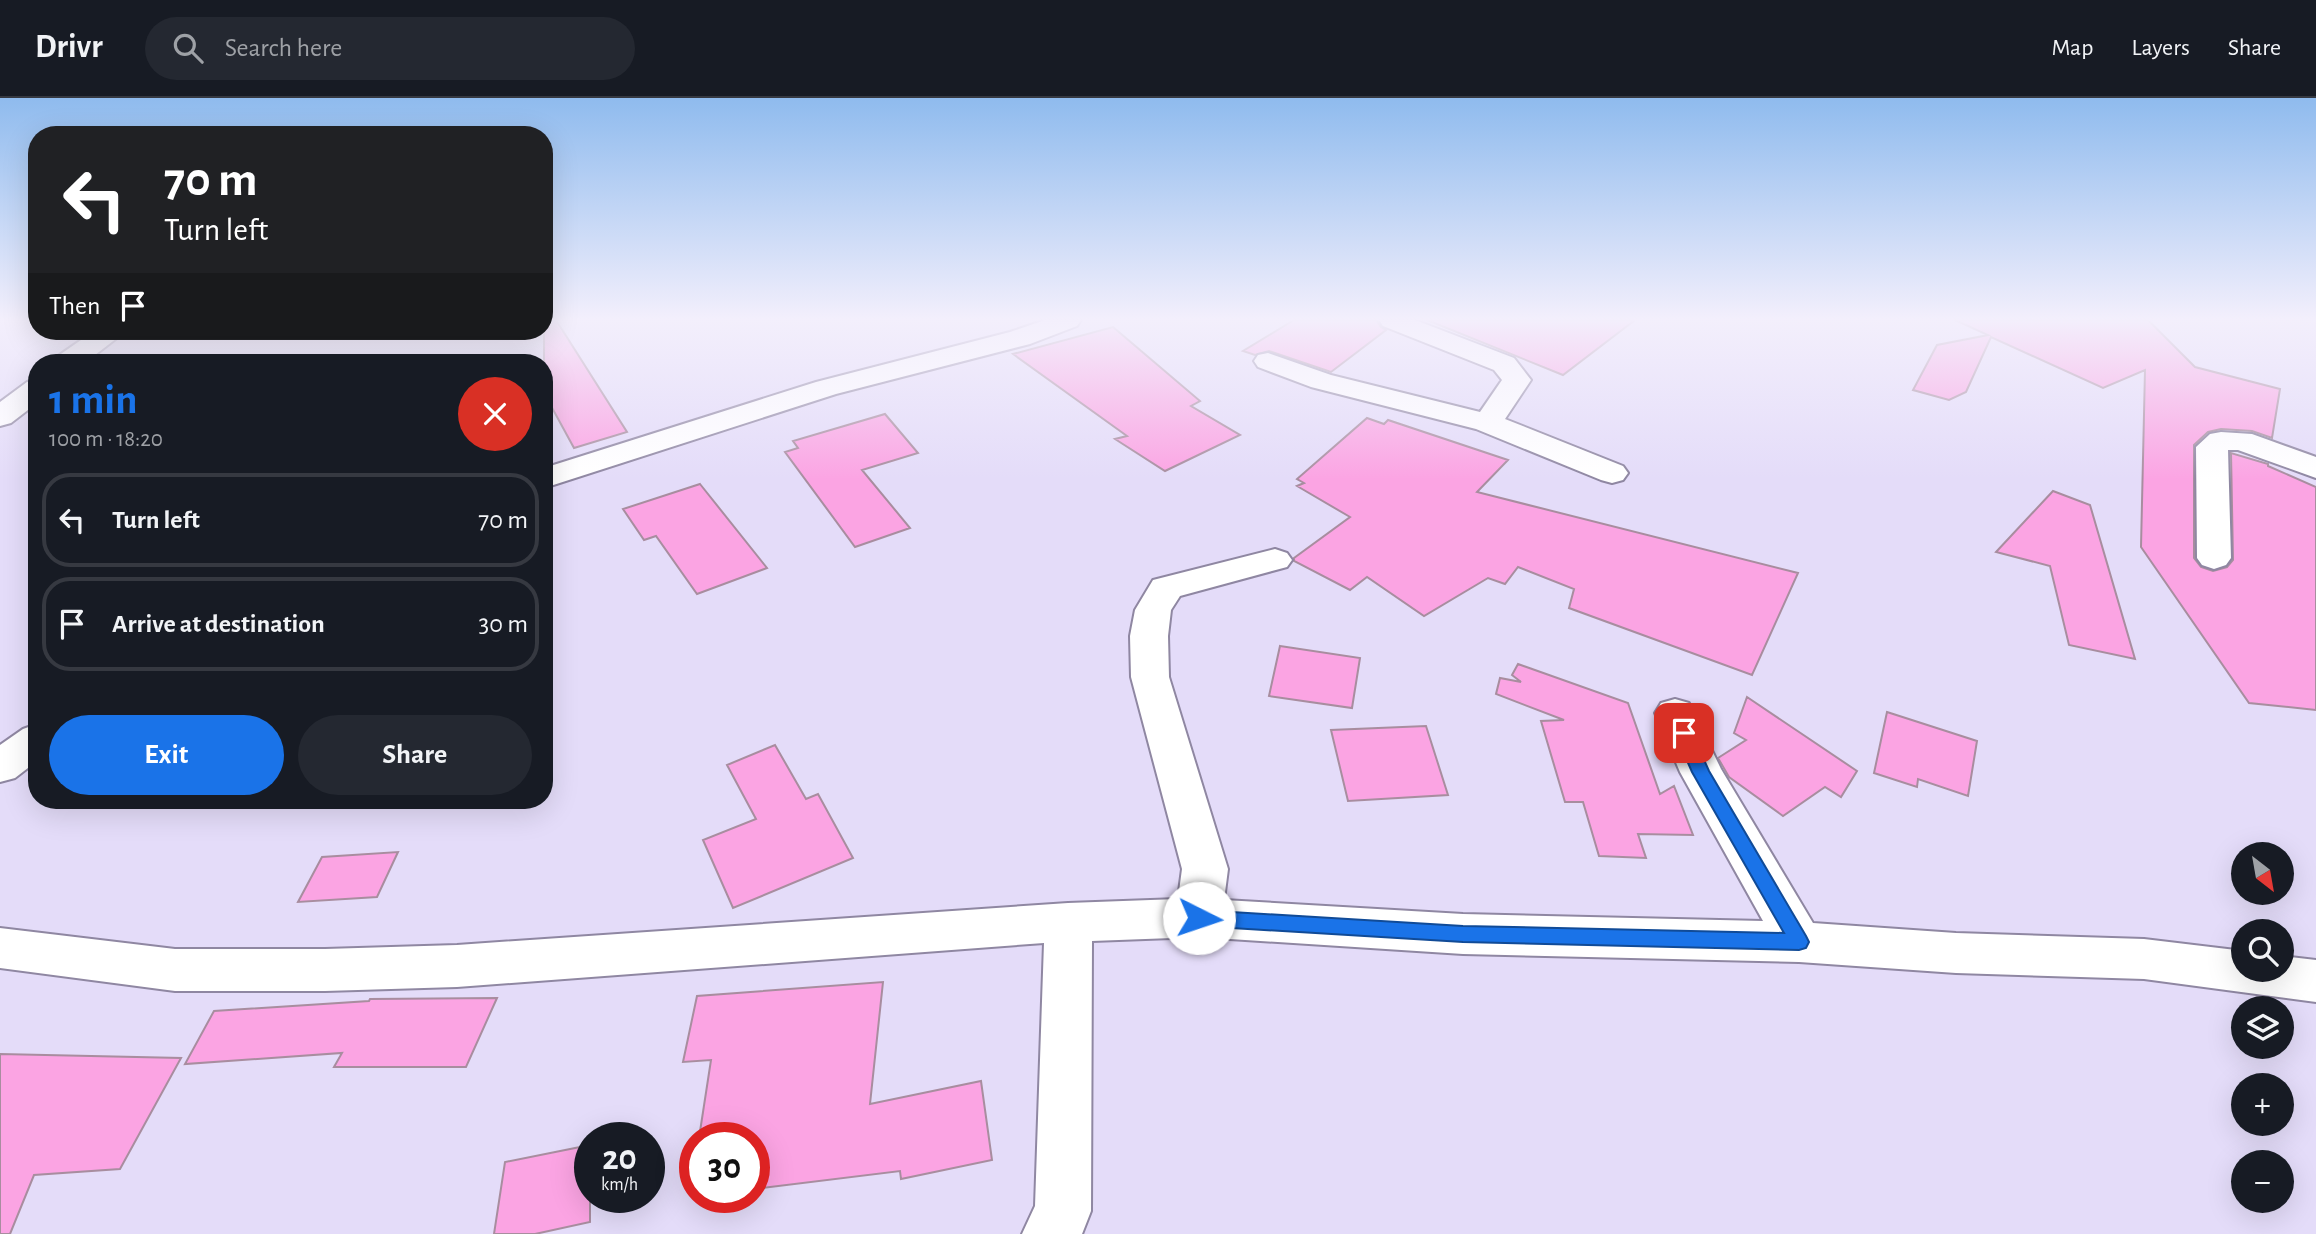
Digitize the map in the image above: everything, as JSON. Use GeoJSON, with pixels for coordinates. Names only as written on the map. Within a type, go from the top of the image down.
{"type":"FeatureCollection","features":[{"type":"Feature","properties":{"kind":"street"},"geometry":{"type":"LineString","coordinates":[[553,475],[826,388],[884,373]]}},
{"type":"Feature","properties":{"kind":"street"},"geometry":{"type":"LineString","coordinates":[[1300,373],[1321,381],[1487,423],[1612,473]]}},
{"type":"Feature","properties":{"kind":"street"},"geometry":{"type":"LineString","coordinates":[[1487,423],[1517,380],[1511,373]]}},
{"type":"Feature","properties":{"kind":"street"},"geometry":{"type":"LineString","coordinates":[[0,417],[28,395]]}},
{"type":"Feature","properties":{"kind":"street"},"geometry":{"type":"LineString","coordinates":[[2214,558],[2213,447],[2221,441],[2241,441],[2316,468]]}},
{"type":"Feature","properties":{"kind":"street"},"geometry":{"type":"LineString","coordinates":[[1199,918],[1205,869],[1150,677],[1149,636],[1153,610],[1166,588],[1275,560]]}},
{"type":"Feature","properties":{"kind":"street"},"geometry":{"type":"LineString","coordinates":[[1675,713],[1701,772],[1799,942]]}},
{"type":"Feature","properties":{"kind":"street"},"geometry":{"type":"LineString","coordinates":[[0,767],[28,746]]}},
{"type":"Feature","properties":{"kind":"street"},"geometry":{"type":"LineString","coordinates":[[0,948],[175,970],[338,970],[471,965],[1068,922],[1199,918],[1463,934],[1799,942],[1956,953],[2144,959],[2316,981]]}},
{"type":"Feature","properties":{"kind":"street"},"geometry":{"type":"LineString","coordinates":[[1051,1234],[1063,1211],[1068,922]]}},
{"type":"Feature","properties":{"kind":"building"},"geometry":{"type":"Polygon","coordinates":[[[553,373],[590,373],[627,432],[574,448],[553,410],[553,373]]]}},
{"type":"Feature","properties":{"kind":"building"},"geometry":{"type":"Polygon","coordinates":[[[1039,373],[1167,373],[1200,401],[1191,406],[1240,435],[1165,471],[1115,439],[1127,436],[1039,373]]]}},
{"type":"Feature","properties":{"kind":"building"},"geometry":{"type":"Polygon","coordinates":[[[1922,373],[1975,373],[1966,392],[1949,400],[1913,390],[1922,373]]]}},
{"type":"Feature","properties":{"kind":"building"},"geometry":{"type":"Polygon","coordinates":[[[2070,373],[2138,373],[2103,388],[2070,373]]]}},
{"type":"Feature","properties":{"kind":"building"},"geometry":{"type":"Polygon","coordinates":[[[2145,373],[2218,373],[2280,389],[2272,438],[2252,431],[2221,429],[2208,432],[2194,445],[2194,558],[2201,567],[2213,571],[2227,567],[2233,560],[2231,453],[2268,464],[2316,487],[2316,710],[2249,703],[2141,547],[2145,373]]]}},
{"type":"Feature","properties":{"kind":"building"},"geometry":{"type":"Polygon","coordinates":[[[885,414],[918,453],[862,470],[910,528],[855,547],[785,452],[798,448],[793,441],[885,414]]]}},
{"type":"Feature","properties":{"kind":"building"},"geometry":{"type":"Polygon","coordinates":[[[1367,418],[1384,424],[1388,420],[1508,460],[1477,492],[1798,573],[1752,675],[1569,608],[1574,589],[1518,567],[1505,584],[1488,578],[1424,616],[1367,577],[1350,590],[1294,561],[1294,558],[1350,517],[1297,486],[1304,483],[1297,479],[1367,418]]]}},
{"type":"Feature","properties":{"kind":"building"},"geometry":{"type":"Polygon","coordinates":[[[700,484],[767,568],[697,594],[656,536],[644,540],[623,509],[700,484]]]}},
{"type":"Feature","properties":{"kind":"building"},"geometry":{"type":"Polygon","coordinates":[[[2053,491],[2090,505],[2135,659],[2069,645],[2050,566],[1996,552],[2053,491]]]}},
{"type":"Feature","properties":{"kind":"building"},"geometry":{"type":"Polygon","coordinates":[[[1280,646],[1360,658],[1352,708],[1269,696],[1280,646]]]}},
{"type":"Feature","properties":{"kind":"building"},"geometry":{"type":"Polygon","coordinates":[[[1518,664],[1628,703],[1660,794],[1674,786],[1693,835],[1638,834],[1646,858],[1599,856],[1583,802],[1565,802],[1541,721],[1564,720],[1496,694],[1500,678],[1521,682],[1512,675],[1518,664]]]}},
{"type":"Feature","properties":{"kind":"building"},"geometry":{"type":"Polygon","coordinates":[[[1747,697],[1857,771],[1841,797],[1825,787],[1783,816],[1729,777],[1718,758],[1746,740],[1734,733],[1747,697]]]}},
{"type":"Feature","properties":{"kind":"building"},"geometry":{"type":"Polygon","coordinates":[[[1887,712],[1977,741],[1968,796],[1918,779],[1917,787],[1874,773],[1887,712]]]}},
{"type":"Feature","properties":{"kind":"building"},"geometry":{"type":"Polygon","coordinates":[[[1426,726],[1448,795],[1348,801],[1331,730],[1426,726]]]}},
{"type":"Feature","properties":{"kind":"building"},"geometry":{"type":"Polygon","coordinates":[[[775,745],[806,799],[818,794],[853,858],[733,908],[703,840],[756,819],[727,765],[775,745]]]}},
{"type":"Feature","properties":{"kind":"building"},"geometry":{"type":"Polygon","coordinates":[[[398,852],[377,897],[298,902],[322,857],[398,852]]]}},
{"type":"Feature","properties":{"kind":"building"},"geometry":{"type":"Polygon","coordinates":[[[883,982],[870,1104],[981,1081],[992,1160],[901,1179],[900,1171],[770,1187],[770,1122],[701,1122],[711,1060],[683,1062],[697,996],[883,982]]]}},
{"type":"Feature","properties":{"kind":"building"},"geometry":{"type":"Polygon","coordinates":[[[497,998],[466,1067],[334,1067],[342,1053],[185,1064],[214,1011],[370,999],[497,998]]]}},
{"type":"Feature","properties":{"kind":"building"},"geometry":{"type":"Polygon","coordinates":[[[0,1054],[181,1058],[120,1169],[34,1175],[10,1234],[0,1234],[0,1054]]]}},
{"type":"Feature","properties":{"kind":"building"},"geometry":{"type":"Polygon","coordinates":[[[574,1148],[574,1213],[590,1213],[590,1222],[535,1234],[494,1234],[505,1162],[574,1148]]]}},
{"type":"Feature","properties":{"kind":"route"},"geometry":{"type":"LineString","coordinates":[[1199,918],[1463,934],[1799,942],[1701,772],[1684,733]]}}]}
